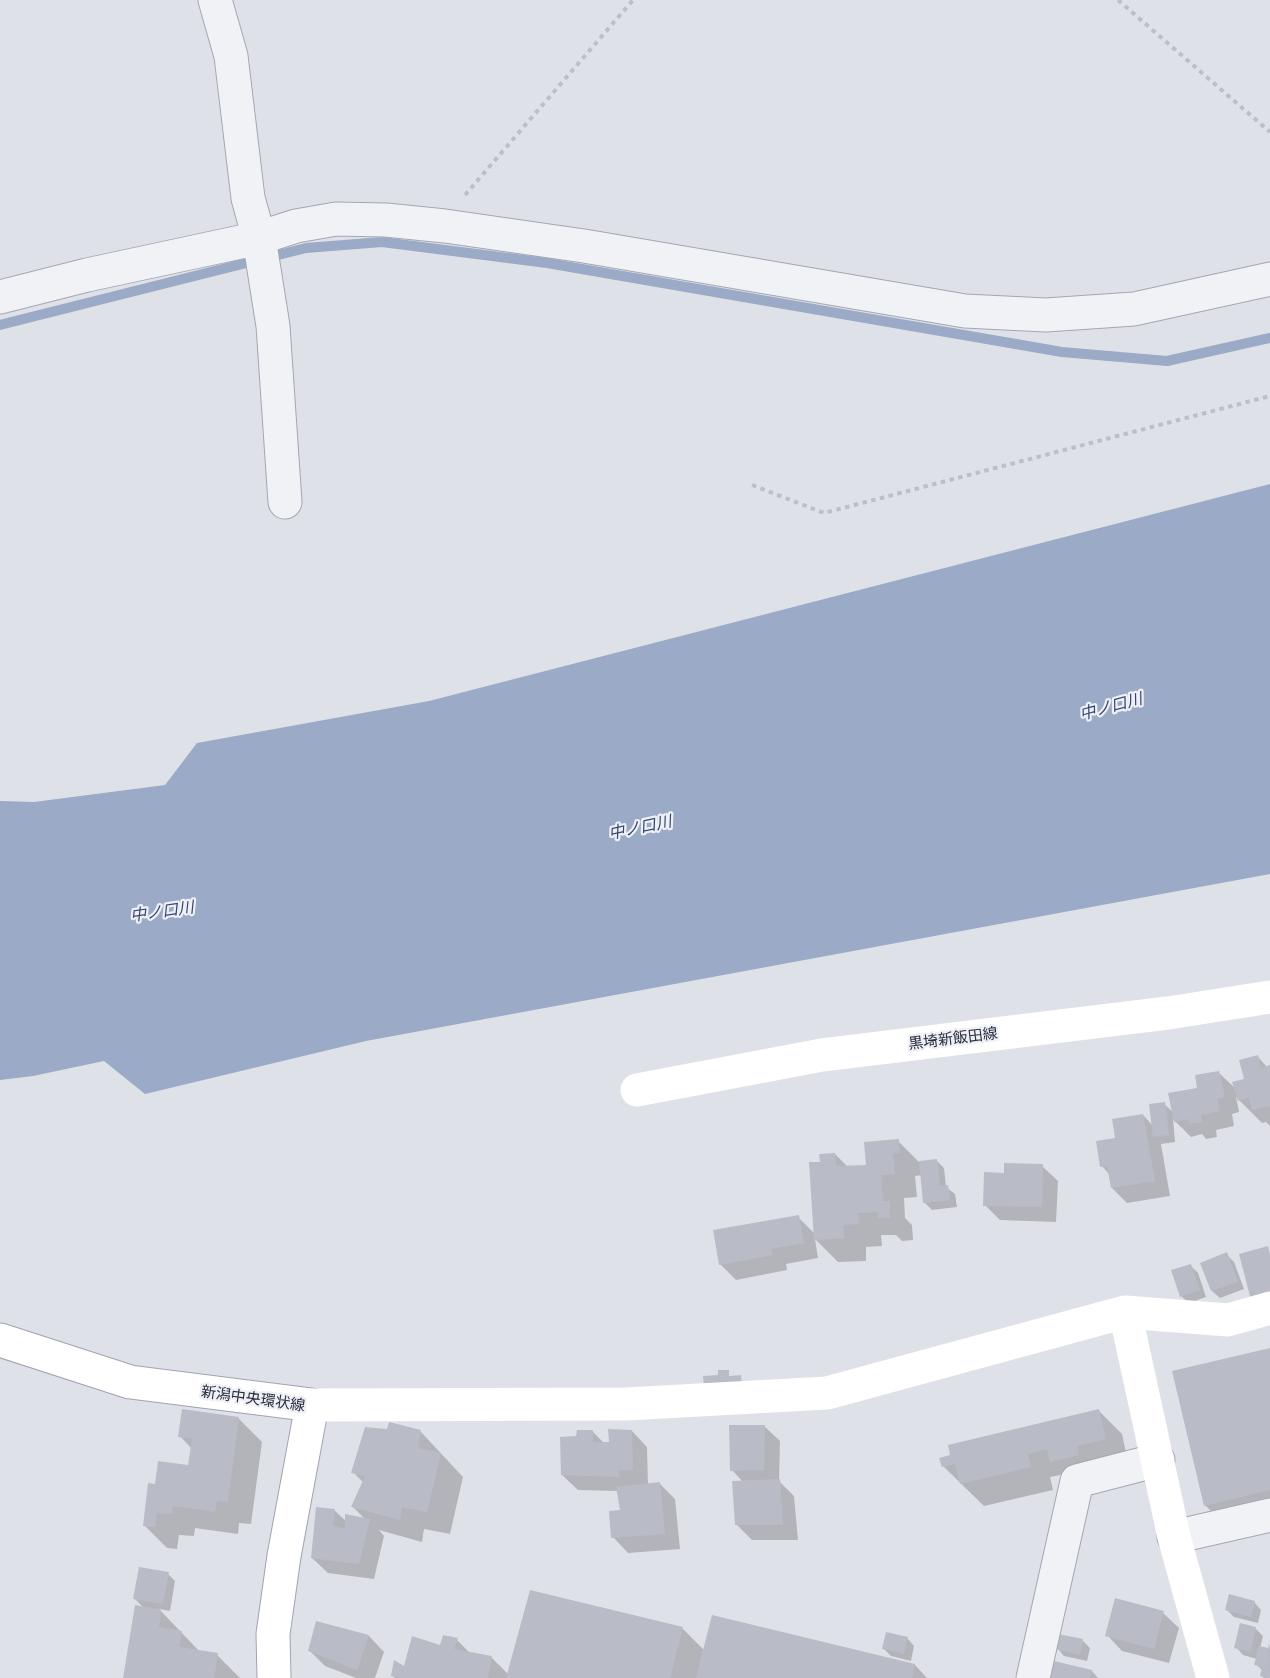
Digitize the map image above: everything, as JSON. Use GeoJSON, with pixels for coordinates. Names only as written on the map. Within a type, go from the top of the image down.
{"type":"FeatureCollection","features":[{"type":"Feature","properties":{"kind":"street"},"geometry":{"type":"LineString","coordinates":[[214,0],[231,56],[248,198],[259,238],[273,326],[285,502]]}},
{"type":"Feature","properties":{"kind":"street"},"geometry":{"type":"LineString","coordinates":[[0,297],[87,275],[259,238],[296,226],[336,219],[386,220],[446,226],[584,246],[965,311],[1046,315],[1134,309],[1270,279]]}},
{"type":"Feature","properties":{"kind":"street","name":"黒埼新飯田線"},"geometry":{"type":"LineString","coordinates":[[637,1090],[822,1054],[1168,1013],[1270,997]]}},
{"type":"Feature","properties":{"kind":"street"},"geometry":{"type":"LineString","coordinates":[[312,1405],[626,1404],[827,1393],[1125,1312],[1228,1320],[1270,1308]]}},
{"type":"Feature","properties":{"kind":"street"},"geometry":{"type":"LineString","coordinates":[[1125,1312],[1174,1537],[1213,1678]]}},
{"type":"Feature","properties":{"kind":"street","name":"新潟中央環状線"},"geometry":{"type":"LineString","coordinates":[[0,1340],[130,1382],[312,1405],[284,1556],[273,1634],[274,1678]]}},
{"type":"Feature","properties":{"kind":"street"},"geometry":{"type":"LineString","coordinates":[[1033,1678],[1077,1481],[1158,1460]]}},
{"type":"Feature","properties":{"kind":"street"},"geometry":{"type":"LineString","coordinates":[[1174,1537],[1270,1515]]}},
{"type":"Feature","properties":{"kind":"path"},"geometry":{"type":"LineString","coordinates":[[446,226],[449,214],[494,159],[633,0]]}},
{"type":"Feature","properties":{"kind":"path"},"geometry":{"type":"LineString","coordinates":[[1118,0],[1270,132]]}},
{"type":"Feature","properties":{"kind":"path"},"geometry":{"type":"LineString","coordinates":[[752,485],[824,513],[1270,396]]}},
{"type":"Feature","properties":{"kind":"water","name":"中ノ口川"},"geometry":{"type":"Polygon","coordinates":[[[1270,484],[1270,874],[366,1041],[145,1094],[104,1061],[33,1076],[0,1080],[0,801],[34,802],[165,785],[197,743],[429,701],[1270,484]]]}},
{"type":"Feature","properties":{"kind":"building"},"geometry":{"type":"Polygon","coordinates":[[[1258,1055],[1261,1068],[1270,1065],[1270,1106],[1252,1110],[1249,1098],[1238,1101],[1232,1082],[1244,1079],[1239,1060],[1258,1055]]]}},
{"type":"Feature","properties":{"kind":"building"},"geometry":{"type":"Polygon","coordinates":[[[1219,1071],[1225,1097],[1217,1099],[1220,1111],[1201,1115],[1202,1122],[1189,1124],[1188,1119],[1174,1122],[1168,1093],[1197,1088],[1195,1075],[1219,1071]]]}},
{"type":"Feature","properties":{"kind":"building"},"geometry":{"type":"Polygon","coordinates":[[[1165,1102],[1169,1135],[1153,1137],[1149,1104],[1165,1102]]]}},
{"type":"Feature","properties":{"kind":"building"},"geometry":{"type":"Polygon","coordinates":[[[1143,1114],[1155,1181],[1111,1188],[1107,1166],[1100,1167],[1096,1141],[1115,1138],[1112,1119],[1143,1114]]]}},
{"type":"Feature","properties":{"kind":"building"},"geometry":{"type":"Polygon","coordinates":[[[899,1139],[899,1153],[893,1153],[895,1174],[881,1175],[883,1201],[890,1201],[890,1218],[878,1218],[878,1212],[858,1213],[859,1224],[843,1225],[844,1238],[814,1240],[809,1162],[820,1162],[819,1154],[835,1153],[836,1166],[866,1165],[864,1142],[899,1139]]]}},
{"type":"Feature","properties":{"kind":"building"},"geometry":{"type":"Polygon","coordinates":[[[937,1159],[940,1186],[948,1185],[950,1200],[923,1203],[919,1161],[937,1159]]]}},
{"type":"Feature","properties":{"kind":"building"},"geometry":{"type":"Polygon","coordinates":[[[1004,1163],[1043,1164],[1042,1207],[983,1206],[984,1172],[1004,1173],[1004,1163]]]}},
{"type":"Feature","properties":{"kind":"building"},"geometry":{"type":"Polygon","coordinates":[[[799,1215],[804,1243],[771,1249],[773,1255],[719,1265],[713,1230],[799,1215]]]}},
{"type":"Feature","properties":{"kind":"building"},"geometry":{"type":"Polygon","coordinates":[[[1268,1246],[1270,1295],[1251,1300],[1239,1254],[1268,1246]]]}},
{"type":"Feature","properties":{"kind":"building"},"geometry":{"type":"Polygon","coordinates":[[[1227,1252],[1238,1282],[1211,1291],[1200,1263],[1227,1252]]]}},
{"type":"Feature","properties":{"kind":"building"},"geometry":{"type":"Polygon","coordinates":[[[1191,1264],[1200,1290],[1180,1297],[1171,1270],[1191,1264]]]}},
{"type":"Feature","properties":{"kind":"building"},"geometry":{"type":"Polygon","coordinates":[[[1270,1348],[1270,1490],[1204,1506],[1172,1371],[1270,1348]]]}},
{"type":"Feature","properties":{"kind":"building"},"geometry":{"type":"Polygon","coordinates":[[[718,1370],[729,1370],[729,1376],[741,1375],[742,1388],[704,1389],[703,1376],[718,1375],[718,1370]]]}},
{"type":"Feature","properties":{"kind":"building"},"geometry":{"type":"Polygon","coordinates":[[[182,1409],[239,1417],[228,1502],[217,1501],[215,1512],[173,1506],[172,1514],[157,1513],[155,1527],[143,1526],[148,1483],[155,1484],[158,1461],[188,1465],[192,1439],[178,1437],[182,1409]]]}},
{"type":"Feature","properties":{"kind":"building"},"geometry":{"type":"Polygon","coordinates":[[[1099,1409],[1106,1439],[1077,1446],[1079,1455],[1050,1462],[1047,1449],[1028,1454],[1031,1467],[960,1484],[955,1464],[942,1467],[939,1458],[950,1455],[948,1445],[1099,1409]]]}},
{"type":"Feature","properties":{"kind":"building"},"geometry":{"type":"Polygon","coordinates":[[[389,1422],[421,1430],[418,1448],[441,1453],[427,1512],[402,1507],[400,1520],[351,1507],[365,1476],[351,1473],[365,1427],[387,1429],[389,1422]]]}},
{"type":"Feature","properties":{"kind":"building"},"geometry":{"type":"Polygon","coordinates":[[[729,1425],[765,1425],[764,1470],[730,1471],[729,1425]]]}},
{"type":"Feature","properties":{"kind":"building"},"geometry":{"type":"Polygon","coordinates":[[[608,1429],[632,1430],[633,1470],[619,1470],[619,1477],[561,1475],[560,1437],[576,1436],[577,1430],[593,1430],[593,1442],[609,1442],[608,1429]]]}},
{"type":"Feature","properties":{"kind":"building"},"geometry":{"type":"Polygon","coordinates":[[[780,1479],[783,1525],[735,1525],[732,1481],[780,1479]]]}},
{"type":"Feature","properties":{"kind":"building"},"geometry":{"type":"Polygon","coordinates":[[[660,1482],[665,1534],[611,1538],[609,1511],[620,1510],[616,1487],[660,1482]]]}},
{"type":"Feature","properties":{"kind":"building"},"geometry":{"type":"Polygon","coordinates":[[[316,1507],[335,1509],[333,1526],[345,1529],[345,1514],[370,1519],[359,1564],[311,1558],[316,1507]]]}},
{"type":"Feature","properties":{"kind":"building"},"geometry":{"type":"Polygon","coordinates":[[[139,1567],[169,1572],[163,1604],[133,1599],[139,1567]]]}},
{"type":"Feature","properties":{"kind":"building"},"geometry":{"type":"Polygon","coordinates":[[[530,1590],[683,1627],[670,1678],[506,1678],[530,1590]]]}},
{"type":"Feature","properties":{"kind":"building"},"geometry":{"type":"Polygon","coordinates":[[[1229,1594],[1255,1601],[1251,1617],[1225,1610],[1229,1594]]]}},
{"type":"Feature","properties":{"kind":"building"},"geometry":{"type":"Polygon","coordinates":[[[1115,1598],[1164,1611],[1154,1649],[1105,1636],[1115,1598]]]}},
{"type":"Feature","properties":{"kind":"building"},"geometry":{"type":"Polygon","coordinates":[[[135,1605],[161,1610],[159,1627],[182,1631],[179,1647],[218,1653],[214,1678],[123,1678],[135,1605]]]}},
{"type":"Feature","properties":{"kind":"building"},"geometry":{"type":"Polygon","coordinates":[[[712,1615],[915,1664],[912,1678],[696,1678],[712,1615]]]}},
{"type":"Feature","properties":{"kind":"building"},"geometry":{"type":"Polygon","coordinates":[[[316,1621],[369,1635],[357,1670],[308,1651],[316,1621]]]}},
{"type":"Feature","properties":{"kind":"building"},"geometry":{"type":"Polygon","coordinates":[[[1240,1623],[1256,1627],[1251,1652],[1234,1648],[1240,1623]]]}},
{"type":"Feature","properties":{"kind":"building"},"geometry":{"type":"Polygon","coordinates":[[[886,1632],[908,1637],[904,1654],[882,1649],[886,1632]]]}},
{"type":"Feature","properties":{"kind":"building"},"geometry":{"type":"Polygon","coordinates":[[[1058,1634],[1083,1639],[1080,1655],[1055,1649],[1058,1634]]]}},
{"type":"Feature","properties":{"kind":"building"},"geometry":{"type":"Polygon","coordinates":[[[443,1635],[458,1638],[454,1649],[492,1656],[488,1678],[391,1676],[394,1660],[404,1666],[412,1636],[440,1645],[443,1635]]]}},
{"type":"Feature","properties":{"kind":"building"},"geometry":{"type":"Polygon","coordinates":[[[1269,1643],[1270,1678],[1267,1678],[1260,1676],[1262,1667],[1254,1665],[1259,1646],[1268,1648],[1269,1643]]]}},
{"type":"Feature","properties":{"kind":"building"},"geometry":{"type":"Polygon","coordinates":[[[1054,1661],[1092,1670],[1090,1678],[1050,1678],[1054,1661]]]}},
{"type":"Feature","properties":{"kind":"waterway"},"geometry":{"type":"LineString","coordinates":[[0,325],[306,248],[382,242],[547,263],[1062,352],[1167,361],[1270,338]]}}]}
